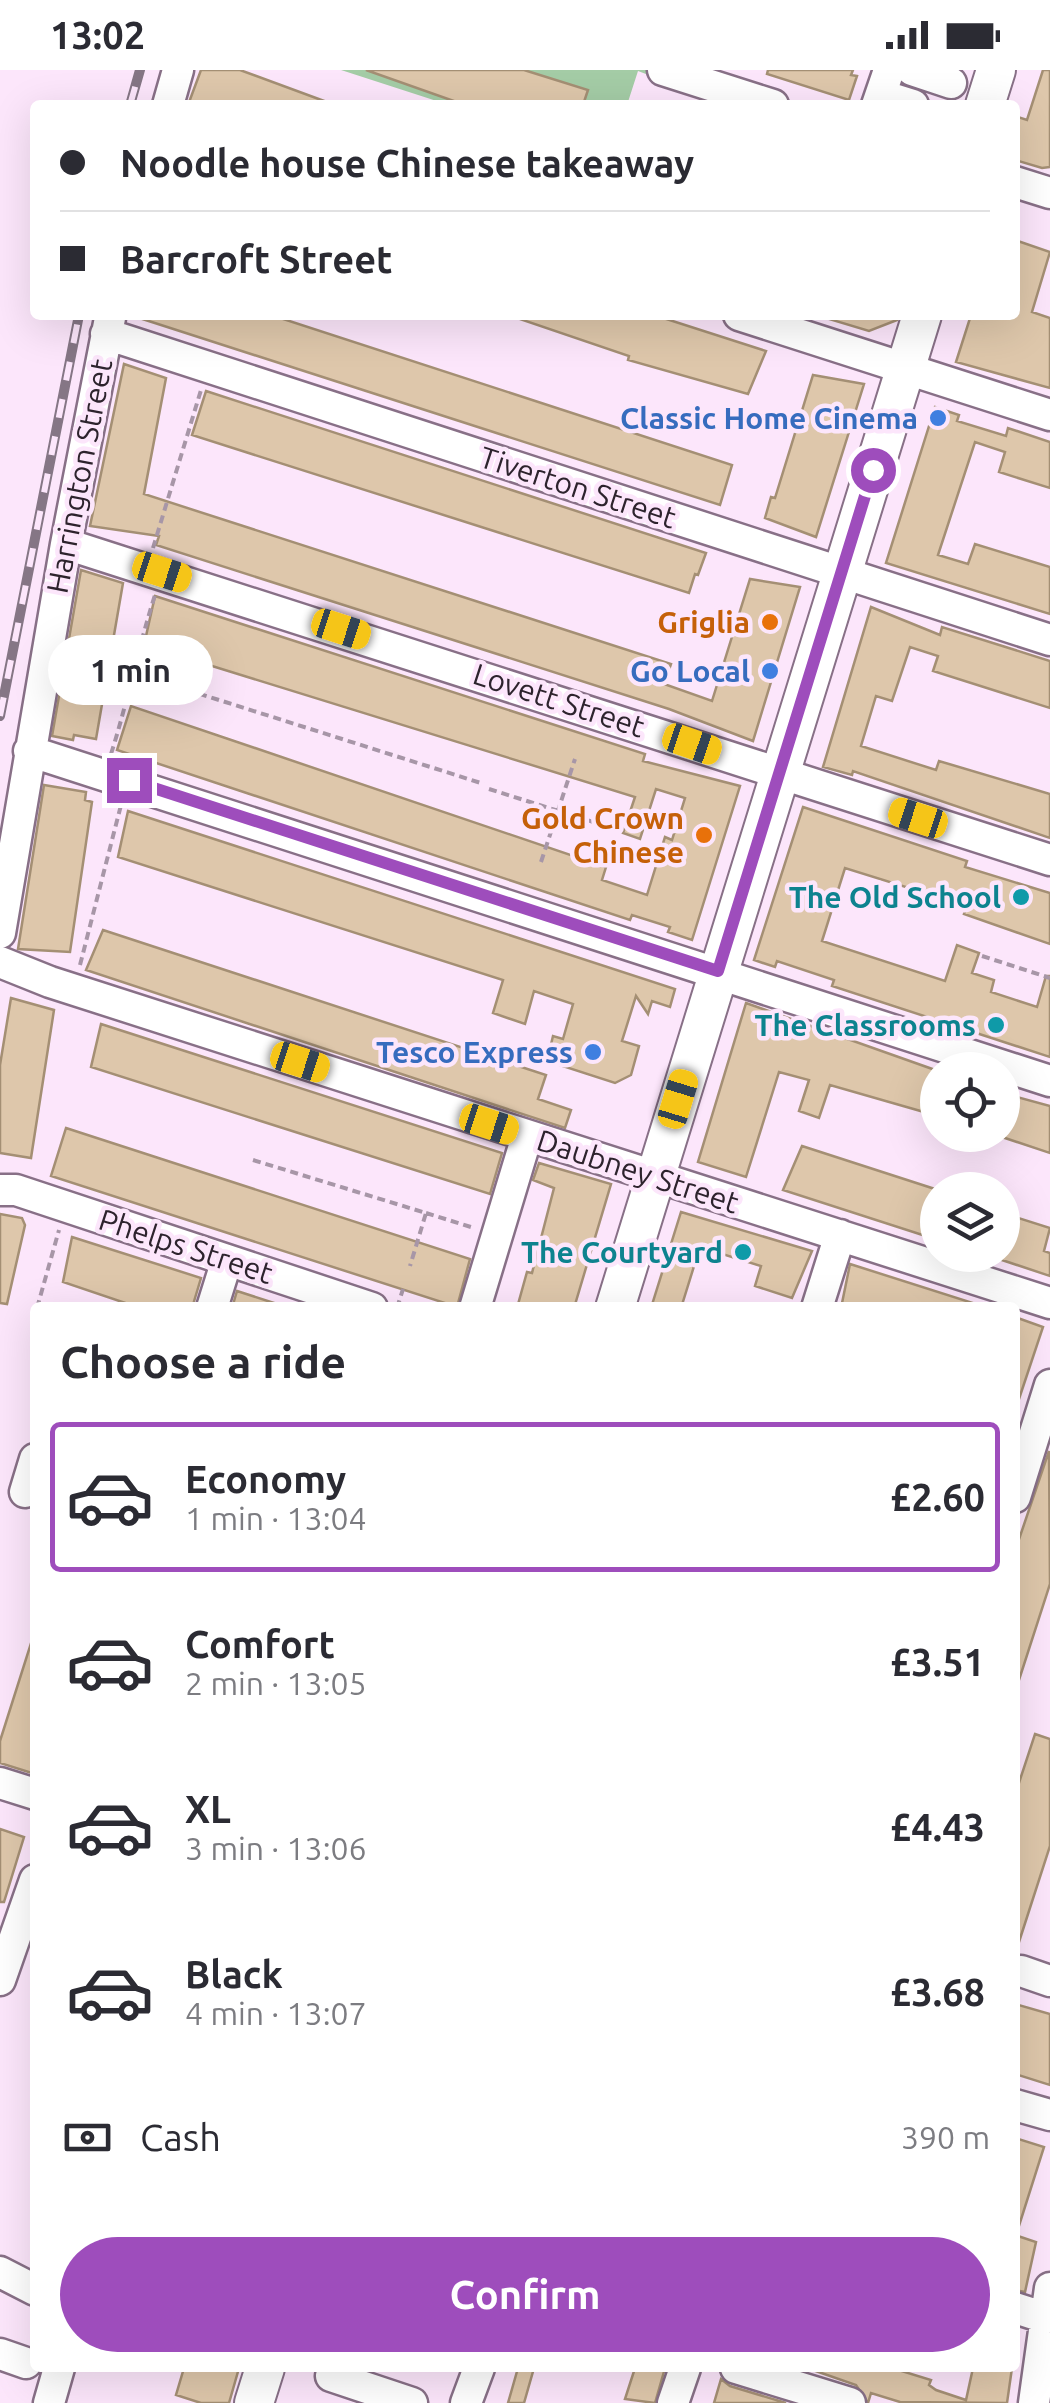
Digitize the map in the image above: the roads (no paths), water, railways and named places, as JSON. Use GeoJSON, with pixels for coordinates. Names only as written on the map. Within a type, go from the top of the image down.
{"type":"FeatureCollection","features":[{"type":"Feature","properties":{"kind":"main road"},"geometry":{"type":"LineString","coordinates":[[987,100],[996,70]]}},
{"type":"Feature","properties":{"kind":"main road"},"geometry":{"type":"LineString","coordinates":[[617,1302],[920,320]]}},
{"type":"Feature","properties":{"kind":"main road"},"geometry":{"type":"LineString","coordinates":[[254,2403],[264,2372]]}},
{"type":"Feature","properties":{"kind":"main road"},"geometry":{"type":"LineString","coordinates":[[280,2403],[290,2372]]}},
{"type":"Feature","properties":{"kind":"street"},"geometry":{"type":"LineString","coordinates":[[169,100],[178,70]]}},
{"type":"Feature","properties":{"kind":"street"},"geometry":{"type":"LineString","coordinates":[[912,70],[950,86]]}},
{"type":"Feature","properties":{"kind":"street"},"geometry":{"type":"LineString","coordinates":[[680,73],[758,100]]}},
{"type":"Feature","properties":{"kind":"street"},"geometry":{"type":"LineString","coordinates":[[1020,184],[1050,193]]}},
{"type":"Feature","properties":{"kind":"street"},"geometry":{"type":"LineString","coordinates":[[755,320],[1050,415]]}},
{"type":"Feature","properties":{"kind":"street","name":"Tiverton Street"},"geometry":{"type":"LineString","coordinates":[[108,325],[208,367],[1050,640]]}},
{"type":"Feature","properties":{"kind":"street","name":"Harrington Street"},"geometry":{"type":"LineString","coordinates":[[0,933],[29,751],[108,325]]}},
{"type":"Feature","properties":{"kind":"street","name":"Lovett Street"},"geometry":{"type":"LineString","coordinates":[[66,544],[155,569],[1050,860]]}},
{"type":"Feature","properties":{"kind":"street"},"geometry":{"type":"LineString","coordinates":[[29,751],[1050,1081]]}},
{"type":"Feature","properties":{"kind":"street","name":"Daubney Street"},"geometry":{"type":"LineString","coordinates":[[0,962],[1050,1303]]}},
{"type":"Feature","properties":{"kind":"street"},"geometry":{"type":"LineString","coordinates":[[477,1302],[527,1136]]}},
{"type":"Feature","properties":{"kind":"street","name":"Phelps Street"},"geometry":{"type":"LineString","coordinates":[[0,1190],[16,1190],[354,1302]]}},
{"type":"Feature","properties":{"kind":"street"},"geometry":{"type":"LineString","coordinates":[[819,1302],[840,1235]]}},
{"type":"Feature","properties":{"kind":"street"},"geometry":{"type":"LineString","coordinates":[[214,1302],[227,1260]]}},
{"type":"Feature","properties":{"kind":"street"},"geometry":{"type":"LineString","coordinates":[[1020,1481],[1050,1385]]}},
{"type":"Feature","properties":{"kind":"street"},"geometry":{"type":"LineString","coordinates":[[25,1492],[30,1475]]}},
{"type":"Feature","properties":{"kind":"street"},"geometry":{"type":"LineString","coordinates":[[0,1783],[30,1792]]}},
{"type":"Feature","properties":{"kind":"street"},"geometry":{"type":"LineString","coordinates":[[0,1980],[9,1933],[30,1890]]}},
{"type":"Feature","properties":{"kind":"street"},"geometry":{"type":"LineString","coordinates":[[1021,1971],[1050,1981]]}},
{"type":"Feature","properties":{"kind":"street"},"geometry":{"type":"LineString","coordinates":[[1020,2106],[1050,2115]]}},
{"type":"Feature","properties":{"kind":"street"},"geometry":{"type":"LineString","coordinates":[[0,2272],[30,2287]]}},
{"type":"Feature","properties":{"kind":"street"},"geometry":{"type":"LineString","coordinates":[[1020,2307],[1048,2303],[1034,2403]]}},
{"type":"Feature","properties":{"kind":"street"},"geometry":{"type":"LineString","coordinates":[[49,2403],[59,2372]]}},
{"type":"Feature","properties":{"kind":"street"},"geometry":{"type":"LineString","coordinates":[[466,2403],[478,2372]]}},
{"type":"Feature","properties":{"kind":"street"},"geometry":{"type":"LineString","coordinates":[[674,2403],[684,2372]]}},
{"type":"Feature","properties":{"kind":"street"},"geometry":{"type":"LineString","coordinates":[[749,2372],[850,2403]]}},
{"type":"Feature","properties":{"kind":"street"},"geometry":{"type":"LineString","coordinates":[[339,2374],[412,2403]]}},
{"type":"Feature","properties":{"kind":"railway"},"geometry":{"type":"LineString","coordinates":[[131,100],[140,70]]}},
{"type":"Feature","properties":{"kind":"railway"},"geometry":{"type":"LineString","coordinates":[[0,716],[78,320]]}},
{"type":"Feature","properties":{"kind":"place","name":"Classic Home Cinema"},"geometry":{"type":"Point","coordinates":[938,418]}},
{"type":"Feature","properties":{"kind":"place","name":"Griglia"},"geometry":{"type":"Point","coordinates":[770,622]}},
{"type":"Feature","properties":{"kind":"place","name":"Go Local"},"geometry":{"type":"Point","coordinates":[770,671]}},
{"type":"Feature","properties":{"kind":"place","name":"Gold Crown Chinese"},"geometry":{"type":"Point","coordinates":[704,835]}},
{"type":"Feature","properties":{"kind":"place","name":"The Old School"},"geometry":{"type":"Point","coordinates":[1021,897]}},
{"type":"Feature","properties":{"kind":"place","name":"The Classrooms"},"geometry":{"type":"Point","coordinates":[996,1025]}},
{"type":"Feature","properties":{"kind":"place","name":"Tesco Express"},"geometry":{"type":"Point","coordinates":[593,1052]}},
{"type":"Feature","properties":{"kind":"place","name":"The Courtyard"},"geometry":{"type":"Point","coordinates":[743,1252]}}]}
